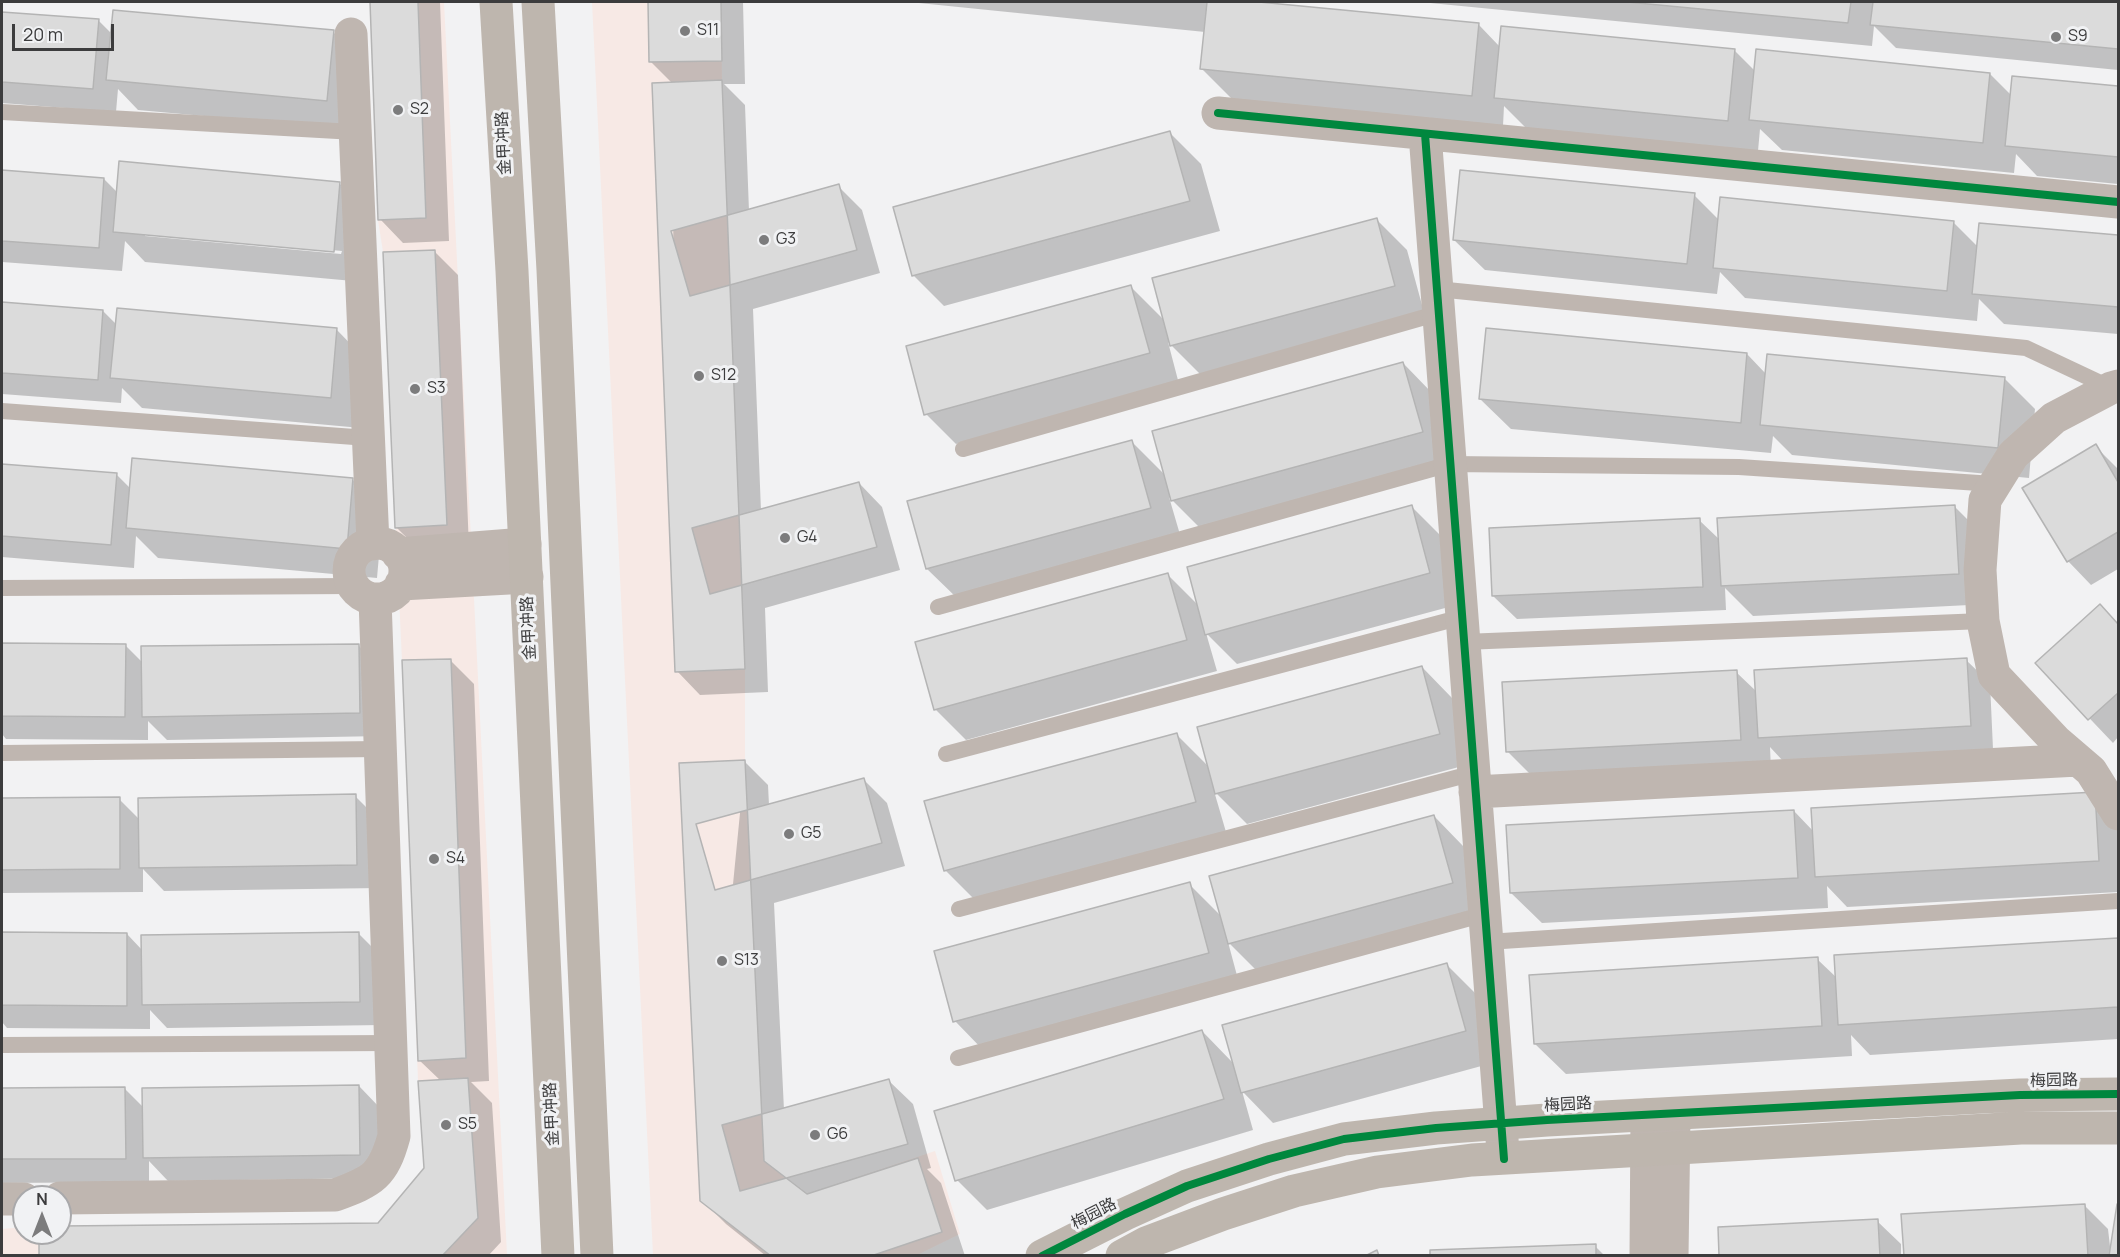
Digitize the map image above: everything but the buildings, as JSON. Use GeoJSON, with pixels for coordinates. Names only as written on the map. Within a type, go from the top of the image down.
{"type":"FeatureCollection","features":[{"type":"Feature","properties":{"kind":"main road","name":"金甲冲路"},"geometry":{"type":"LineString","coordinates":[[496,2],[527,577],[558,1256]]}},
{"type":"Feature","properties":{"kind":"main road"},"geometry":{"type":"LineString","coordinates":[[538,2],[553,270],[597,1256]]}},
{"type":"Feature","properties":{"kind":"main road","name":"梅园路"},"geometry":{"type":"LineString","coordinates":[[1042,1256],[1187,1186],[1269,1159],[1344,1139],[1501,1123],[2020,1095],[2118,1094]]}},
{"type":"Feature","properties":{"kind":"main road"},"geometry":{"type":"LineString","coordinates":[[1122,1256],[1146,1243],[1223,1214],[1294,1191],[1377,1172],[1472,1160],[2021,1128],[2118,1128]]}},
{"type":"Feature","properties":{"kind":"street"},"geometry":{"type":"LineString","coordinates":[[72,1198],[335,1195],[359,1186],[378,1174],[388,1158],[394,1136],[381,749],[380,573],[368,438],[351,34]]}},
{"type":"Feature","properties":{"kind":"street"},"geometry":{"type":"LineString","coordinates":[[1218,113],[2118,202]]}},
{"type":"Feature","properties":{"kind":"street"},"geometry":{"type":"LineString","coordinates":[[1425,134],[1504,1159]]}},
{"type":"Feature","properties":{"kind":"street"},"geometry":{"type":"LineString","coordinates":[[2115,387],[2054,418],[2013,455],[1986,500],[1980,570],[1983,621],[1994,675],[2056,741],[2091,771],[2118,814]]}},
{"type":"Feature","properties":{"kind":"street"},"geometry":{"type":"LineString","coordinates":[[380,573],[525,544]]}},
{"type":"Feature","properties":{"kind":"street"},"geometry":{"type":"LineString","coordinates":[[380,573],[527,577]]}},
{"type":"Feature","properties":{"kind":"street"},"geometry":{"type":"LineString","coordinates":[[1475,782],[2078,760]]}},
{"type":"Feature","properties":{"kind":"street"},"geometry":{"type":"LineString","coordinates":[[1660,1114],[1660,1150],[1672,1256]]}},
{"type":"Feature","properties":{"kind":"street"},"geometry":{"type":"LineString","coordinates":[[1646,1256],[1660,1150]]}},
{"type":"Feature","properties":{"kind":"lane"},"geometry":{"type":"LineString","coordinates":[[2,112],[355,132]]}},
{"type":"Feature","properties":{"kind":"lane"},"geometry":{"type":"LineString","coordinates":[[963,449],[1438,301],[2026,348],[2115,387]]}},
{"type":"Feature","properties":{"kind":"lane"},"geometry":{"type":"LineString","coordinates":[[2,411],[368,438]]}},
{"type":"Feature","properties":{"kind":"lane"},"geometry":{"type":"LineString","coordinates":[[938,607],[1450,464],[1739,467],[1994,484]]}},
{"type":"Feature","properties":{"kind":"lane"},"geometry":{"type":"LineString","coordinates":[[2,588],[380,573]]}},
{"type":"Feature","properties":{"kind":"lane"},"geometry":{"type":"LineString","coordinates":[[946,754],[1463,629],[1983,621]]}},
{"type":"Feature","properties":{"kind":"lane"},"geometry":{"type":"LineString","coordinates":[[2,753],[381,749]]}},
{"type":"Feature","properties":{"kind":"lane"},"geometry":{"type":"LineString","coordinates":[[959,909],[1475,782]]}},
{"type":"Feature","properties":{"kind":"lane"},"geometry":{"type":"LineString","coordinates":[[958,1058],[1486,928],[2118,901]]}},
{"type":"Feature","properties":{"kind":"lane"},"geometry":{"type":"LineString","coordinates":[[2,1045],[391,1043]]}},
{"type":"Feature","properties":{"kind":"shaded area"},"geometry":{"type":"Polygon","coordinates":[[[370,2],[444,2],[507,1255],[2,1256],[2,1229],[12,1228],[12,1245],[72,1245],[72,1226],[378,1223],[424,1168],[418,1081],[383,252],[378,220],[370,2]]]}},
{"type":"Feature","properties":{"kind":"shaded area"},"geometry":{"type":"Polygon","coordinates":[[[592,2],[721,2],[722,80],[745,669],[745,760],[764,1161],[807,1194],[935,1151],[960,1234],[917,1255],[653,1255],[592,2]]]}},
{"type":"Feature","properties":{"kind":"cycle path"},"geometry":{"type":"LineString","coordinates":[[1218,113],[2118,202]]}},
{"type":"Feature","properties":{"kind":"cycle path"},"geometry":{"type":"LineString","coordinates":[[1425,134],[1504,1159]]}},
{"type":"Feature","properties":{"kind":"cycle path"},"geometry":{"type":"LineString","coordinates":[[1042,1256],[1187,1186],[1269,1159],[1344,1139],[1436,1128],[1547,1120],[2020,1095],[2118,1094]]}},
{"type":"Feature","properties":{"kind":"place","name":"S11"},"geometry":{"type":"Point","coordinates":[685,31]}},
{"type":"Feature","properties":{"kind":"place","name":"S9"},"geometry":{"type":"Point","coordinates":[2056,37]}},
{"type":"Feature","properties":{"kind":"place","name":"S2"},"geometry":{"type":"Point","coordinates":[398,110]}},
{"type":"Feature","properties":{"kind":"place","name":"G3"},"geometry":{"type":"Point","coordinates":[764,240]}},
{"type":"Feature","properties":{"kind":"place","name":"S12"},"geometry":{"type":"Point","coordinates":[699,376]}},
{"type":"Feature","properties":{"kind":"place","name":"S3"},"geometry":{"type":"Point","coordinates":[415,389]}},
{"type":"Feature","properties":{"kind":"place","name":"G4"},"geometry":{"type":"Point","coordinates":[785,538]}},
{"type":"Feature","properties":{"kind":"place","name":"G5"},"geometry":{"type":"Point","coordinates":[789,834]}},
{"type":"Feature","properties":{"kind":"place","name":"S4"},"geometry":{"type":"Point","coordinates":[434,859]}},
{"type":"Feature","properties":{"kind":"place","name":"S13"},"geometry":{"type":"Point","coordinates":[722,961]}},
{"type":"Feature","properties":{"kind":"place","name":"S5"},"geometry":{"type":"Point","coordinates":[446,1125]}},
{"type":"Feature","properties":{"kind":"place","name":"G6"},"geometry":{"type":"Point","coordinates":[815,1135]}}]}
